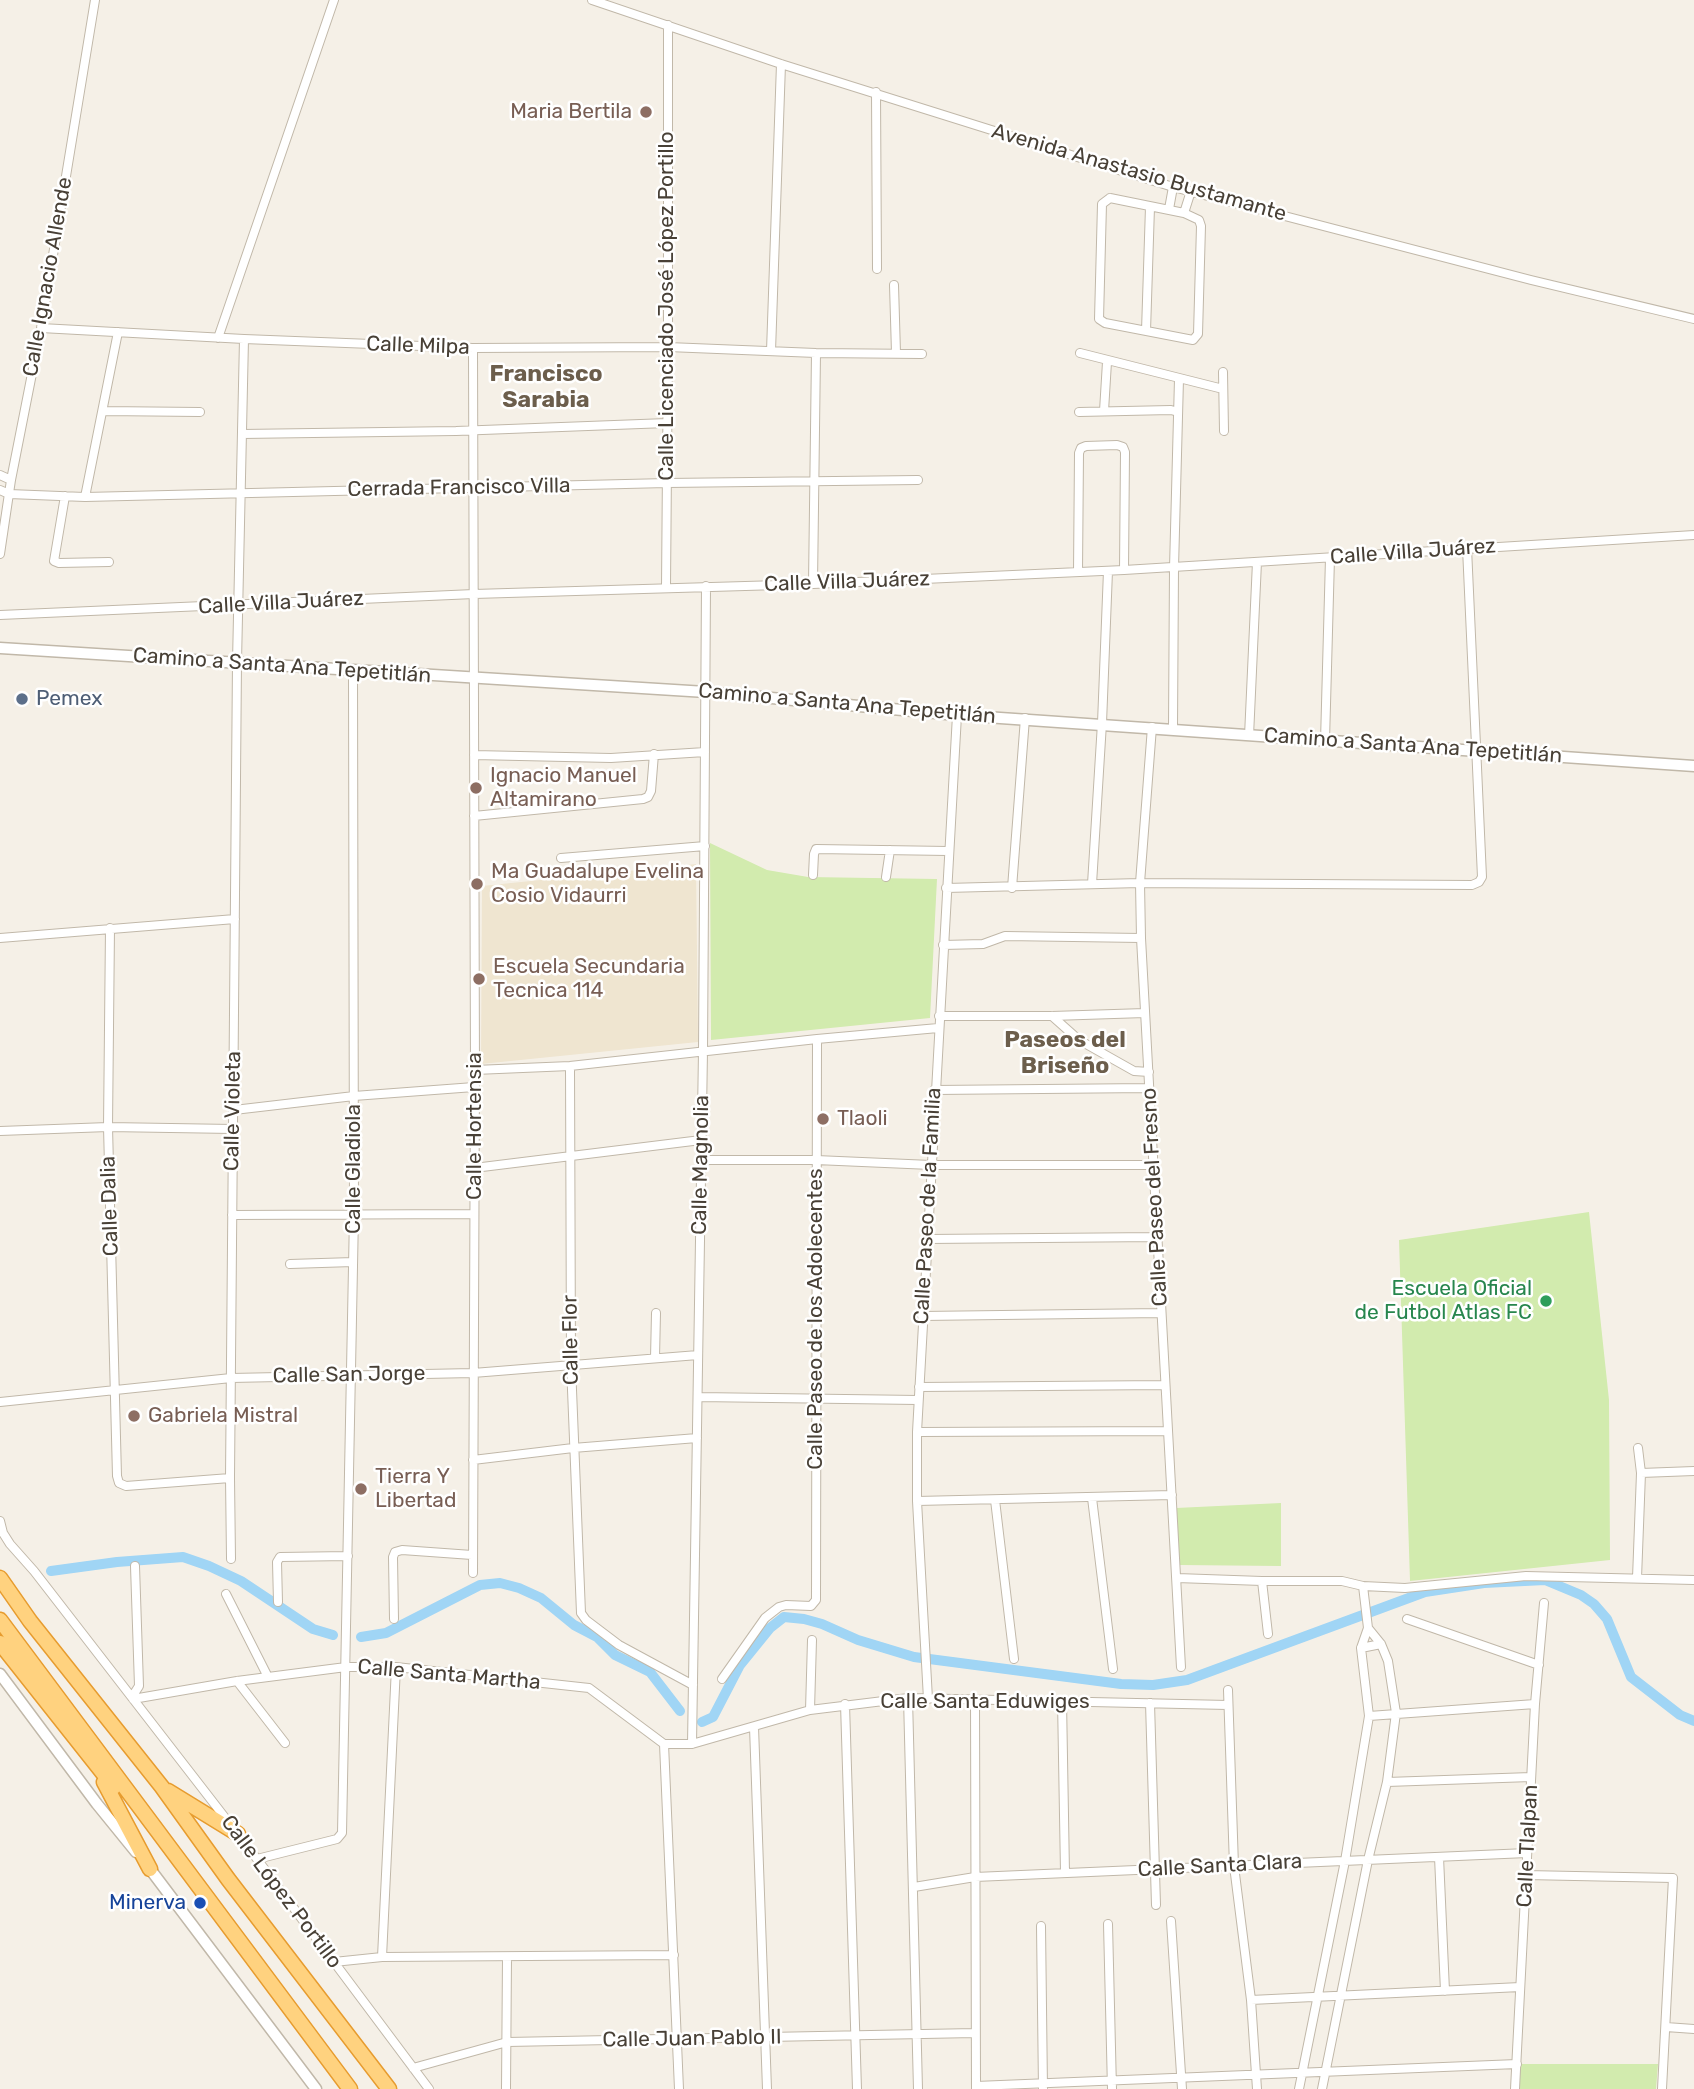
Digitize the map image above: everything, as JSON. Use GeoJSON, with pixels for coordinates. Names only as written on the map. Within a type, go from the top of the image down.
{"type":"FeatureCollection","features":[{"type":"Feature","properties":{"kind":"highway"},"geometry":{"type":"LineString","coordinates":[[0,1578],[30,1621],[162,1787],[228,1879],[388,2089]]}},
{"type":"Feature","properties":{"kind":"highway"},"geometry":{"type":"LineString","coordinates":[[0,1620],[350,2089]]}},
{"type":"Feature","properties":{"kind":"highway"},"geometry":{"type":"LineString","coordinates":[[0,1643],[175,1866],[195,1881]]}},
{"type":"Feature","properties":{"kind":"highway"},"geometry":{"type":"LineString","coordinates":[[91,1759],[150,1869]]}},
{"type":"Feature","properties":{"kind":"highway"},"geometry":{"type":"LineString","coordinates":[[162,1787],[238,1834]]}},
{"type":"Feature","properties":{"kind":"street","name":"Calle Ignacio Allende"},"geometry":{"type":"LineString","coordinates":[[0,554],[11,480],[41,328],[95,0]]}},
{"type":"Feature","properties":{"kind":"street"},"geometry":{"type":"LineString","coordinates":[[218,338],[334,0]]}},
{"type":"Feature","properties":{"kind":"street","name":"Avenida Anastasio Bustamante"},"geometry":{"type":"LineString","coordinates":[[597,1],[781,64],[1173,187],[1518,277],[1694,319]]}},
{"type":"Feature","properties":{"kind":"street","name":"Calle Licenciado José López Portillo"},"geometry":{"type":"LineString","coordinates":[[666,587],[668,25]]}},
{"type":"Feature","properties":{"kind":"street"},"geometry":{"type":"LineString","coordinates":[[771,351],[781,64]]}},
{"type":"Feature","properties":{"kind":"street"},"geometry":{"type":"LineString","coordinates":[[876,92],[877,269]]}},
{"type":"Feature","properties":{"kind":"street"},"geometry":{"type":"LineString","coordinates":[[1170,209],[1173,187]]}},
{"type":"Feature","properties":{"kind":"street"},"geometry":{"type":"LineString","coordinates":[[1184,213],[1191,191]]}},
{"type":"Feature","properties":{"kind":"street"},"geometry":{"type":"LineString","coordinates":[[1110,198],[1170,209],[1196,216],[1201,226],[1197,337],[1189,341],[1101,321],[1098,314],[1102,204],[1110,198]]}},
{"type":"Feature","properties":{"kind":"street"},"geometry":{"type":"LineString","coordinates":[[1146,331],[1150,207]]}},
{"type":"Feature","properties":{"kind":"street"},"geometry":{"type":"LineString","coordinates":[[894,285],[896,353]]}},
{"type":"Feature","properties":{"kind":"street","name":"Calle Milpa"},"geometry":{"type":"LineString","coordinates":[[41,328],[244,340],[473,348],[668,347],[922,354]]}},
{"type":"Feature","properties":{"kind":"street"},"geometry":{"type":"LineString","coordinates":[[85,497],[118,332]]}},
{"type":"Feature","properties":{"kind":"street","name":"Calle Violeta"},"geometry":{"type":"LineString","coordinates":[[231,1559],[237,604],[244,340]]}},
{"type":"Feature","properties":{"kind":"street","name":"Calle Hortensia"},"geometry":{"type":"LineString","coordinates":[[473,348],[473,1573]]}},
{"type":"Feature","properties":{"kind":"street"},"geometry":{"type":"LineString","coordinates":[[813,584],[816,353]]}},
{"type":"Feature","properties":{"kind":"street"},"geometry":{"type":"LineString","coordinates":[[1080,354],[1223,389]]}},
{"type":"Feature","properties":{"kind":"street"},"geometry":{"type":"LineString","coordinates":[[1104,411],[1107,362]]}},
{"type":"Feature","properties":{"kind":"street"},"geometry":{"type":"LineString","coordinates":[[1223,372],[1224,431]]}},
{"type":"Feature","properties":{"kind":"street"},"geometry":{"type":"LineString","coordinates":[[1173,728],[1179,379]]}},
{"type":"Feature","properties":{"kind":"street"},"geometry":{"type":"LineString","coordinates":[[103,411],[200,412]]}},
{"type":"Feature","properties":{"kind":"street"},"geometry":{"type":"LineString","coordinates":[[1079,412],[1178,412]]}},
{"type":"Feature","properties":{"kind":"street"},"geometry":{"type":"LineString","coordinates":[[242,434],[667,424]]}},
{"type":"Feature","properties":{"kind":"street"},"geometry":{"type":"LineString","coordinates":[[1077,572],[1079,453],[1081,448],[1086,446],[1107,445],[1123,447],[1125,452],[1124,570]]}},
{"type":"Feature","properties":{"kind":"street"},"geometry":{"type":"LineString","coordinates":[[0,475],[11,480]]}},
{"type":"Feature","properties":{"kind":"street","name":"Cerrada Francisco Villa"},"geometry":{"type":"LineString","coordinates":[[0,489],[9,494],[85,497],[667,483],[918,480]]}},
{"type":"Feature","properties":{"kind":"street"},"geometry":{"type":"LineString","coordinates":[[65,496],[54,561],[109,562]]}},
{"type":"Feature","properties":{"kind":"street","name":"Calle Villa Juárez"},"geometry":{"type":"LineString","coordinates":[[0,615],[1174,568],[1694,535]]}},
{"type":"Feature","properties":{"kind":"street"},"geometry":{"type":"LineString","coordinates":[[946,888],[1140,883],[1475,885],[1482,877],[1467,548]]}},
{"type":"Feature","properties":{"kind":"street"},"geometry":{"type":"LineString","coordinates":[[1325,741],[1329,558]]}},
{"type":"Feature","properties":{"kind":"street"},"geometry":{"type":"LineString","coordinates":[[1249,736],[1257,562]]}},
{"type":"Feature","properties":{"kind":"street"},"geometry":{"type":"LineString","coordinates":[[1092,884],[1108,571]]}},
{"type":"Feature","properties":{"kind":"street","name":"Calle Magnolia"},"geometry":{"type":"LineString","coordinates":[[692,1744],[703,1051],[706,586]]}},
{"type":"Feature","properties":{"kind":"street","name":"Camino a Santa Ana Tepetitlán"},"geometry":{"type":"LineString","coordinates":[[0,648],[706,692],[957,715],[1694,766]]}},
{"type":"Feature","properties":{"kind":"street","name":"Calle Gladiola"},"geometry":{"type":"LineString","coordinates":[[257,1859],[341,1837],[354,1215],[353,670]]}},
{"type":"Feature","properties":{"kind":"street","name":"Calle Paseo de la Familia"},"geometry":{"type":"LineString","coordinates":[[928,1699],[917,1501],[917,1432],[957,715]]}},
{"type":"Feature","properties":{"kind":"street"},"geometry":{"type":"LineString","coordinates":[[1012,888],[1025,718]]}},
{"type":"Feature","properties":{"kind":"street","name":"Calle Paseo del Fresno"},"geometry":{"type":"LineString","coordinates":[[1152,727],[1140,883],[1141,938],[1181,1667]]}},
{"type":"Feature","properties":{"kind":"street"},"geometry":{"type":"LineString","coordinates":[[474,755],[611,758],[705,752]]}},
{"type":"Feature","properties":{"kind":"street"},"geometry":{"type":"LineString","coordinates":[[474,816],[643,799],[648,797],[651,791],[654,754]]}},
{"type":"Feature","properties":{"kind":"street"},"geometry":{"type":"LineString","coordinates":[[561,858],[705,846]]}},
{"type":"Feature","properties":{"kind":"street"},"geometry":{"type":"LineString","coordinates":[[813,875],[816,849],[948,851]]}},
{"type":"Feature","properties":{"kind":"street"},"geometry":{"type":"LineString","coordinates":[[886,877],[890,850]]}},
{"type":"Feature","properties":{"kind":"street"},"geometry":{"type":"LineString","coordinates":[[0,938],[235,919]]}},
{"type":"Feature","properties":{"kind":"street","name":"Calle Dalia"},"geometry":{"type":"LineString","coordinates":[[110,929],[108,1128],[117,1476],[119,1483],[126,1486],[230,1478]]}},
{"type":"Feature","properties":{"kind":"street"},"geometry":{"type":"LineString","coordinates":[[943,945],[983,944],[1005,936],[1141,938]]}},
{"type":"Feature","properties":{"kind":"street"},"geometry":{"type":"LineString","coordinates":[[939,1016],[1145,1013]]}},
{"type":"Feature","properties":{"kind":"street"},"geometry":{"type":"LineString","coordinates":[[1052,1016],[1079,1040],[1134,1071],[1149,1072]]}},
{"type":"Feature","properties":{"kind":"street"},"geometry":{"type":"LineString","coordinates":[[475,1070],[570,1066],[938,1028]]}},
{"type":"Feature","properties":{"kind":"street","name":"Calle Paseo de los Adolecentes"},"geometry":{"type":"LineString","coordinates":[[722,1679],[765,1618],[779,1607],[811,1606],[816,1600],[817,1039]]}},
{"type":"Feature","properties":{"kind":"street","name":"Calle Flor"},"geometry":{"type":"LineString","coordinates":[[570,1066],[571,1365],[581,1613],[586,1620],[619,1645],[693,1685]]}},
{"type":"Feature","properties":{"kind":"street"},"geometry":{"type":"LineString","coordinates":[[234,1110],[354,1096],[474,1087]]}},
{"type":"Feature","properties":{"kind":"street"},"geometry":{"type":"LineString","coordinates":[[934,1090],[1149,1088]]}},
{"type":"Feature","properties":{"kind":"street"},"geometry":{"type":"LineString","coordinates":[[0,1131],[233,1129]]}},
{"type":"Feature","properties":{"kind":"street"},"geometry":{"type":"LineString","coordinates":[[474,1168],[701,1140]]}},
{"type":"Feature","properties":{"kind":"street"},"geometry":{"type":"LineString","coordinates":[[701,1160],[1153,1165]]}},
{"type":"Feature","properties":{"kind":"street"},"geometry":{"type":"LineString","coordinates":[[232,1215],[474,1214]]}},
{"type":"Feature","properties":{"kind":"street"},"geometry":{"type":"LineString","coordinates":[[927,1239],[1157,1237]]}},
{"type":"Feature","properties":{"kind":"street"},"geometry":{"type":"LineString","coordinates":[[290,1264],[353,1262]]}},
{"type":"Feature","properties":{"kind":"street"},"geometry":{"type":"LineString","coordinates":[[655,1359],[656,1312]]}},
{"type":"Feature","properties":{"kind":"street"},"geometry":{"type":"LineString","coordinates":[[922,1316],[1161,1313]]}},
{"type":"Feature","properties":{"kind":"street","name":"Calle San Jorge"},"geometry":{"type":"LineString","coordinates":[[0,1402],[231,1377],[473,1373],[698,1355]]}},
{"type":"Feature","properties":{"kind":"street"},"geometry":{"type":"LineString","coordinates":[[919,1387],[1165,1385]]}},
{"type":"Feature","properties":{"kind":"street"},"geometry":{"type":"LineString","coordinates":[[698,1397],[918,1400]]}},
{"type":"Feature","properties":{"kind":"street"},"geometry":{"type":"LineString","coordinates":[[917,1432],[1168,1431]]}},
{"type":"Feature","properties":{"kind":"street"},"geometry":{"type":"LineString","coordinates":[[473,1460],[573,1448],[697,1438]]}},
{"type":"Feature","properties":{"kind":"street"},"geometry":{"type":"LineString","coordinates":[[1637,1578],[1641,1473],[1638,1448]]}},
{"type":"Feature","properties":{"kind":"street"},"geometry":{"type":"LineString","coordinates":[[1641,1473],[1694,1471]]}},
{"type":"Feature","properties":{"kind":"street"},"geometry":{"type":"LineString","coordinates":[[917,1501],[1172,1495]]}},
{"type":"Feature","properties":{"kind":"street"},"geometry":{"type":"LineString","coordinates":[[1092,1497],[1113,1669]]}},
{"type":"Feature","properties":{"kind":"street"},"geometry":{"type":"LineString","coordinates":[[995,1500],[1014,1659]]}},
{"type":"Feature","properties":{"kind":"street"},"geometry":{"type":"LineString","coordinates":[[0,1521],[1,1531]]}},
{"type":"Feature","properties":{"kind":"street","name":"Calle López Portillo"},"geometry":{"type":"LineString","coordinates":[[1,1531],[238,1834],[429,2089]]}},
{"type":"Feature","properties":{"kind":"street"},"geometry":{"type":"LineString","coordinates":[[394,1619],[393,1557],[396,1552],[402,1550],[472,1555]]}},
{"type":"Feature","properties":{"kind":"street"},"geometry":{"type":"LineString","coordinates":[[278,1602],[278,1558],[348,1556]]}},
{"type":"Feature","properties":{"kind":"street"},"geometry":{"type":"LineString","coordinates":[[133,1698],[139,1686],[135,1566]]}},
{"type":"Feature","properties":{"kind":"street"},"geometry":{"type":"LineString","coordinates":[[1177,1578],[1342,1581],[1363,1586],[1405,1588],[1526,1576],[1694,1580]]}},
{"type":"Feature","properties":{"kind":"street"},"geometry":{"type":"LineString","coordinates":[[1262,1581],[1268,1634]]}},
{"type":"Feature","properties":{"kind":"street"},"geometry":{"type":"LineString","coordinates":[[1322,2089],[1368,1860],[1387,1782],[1396,1713],[1388,1661],[1368,1623],[1363,1586]]}},
{"type":"Feature","properties":{"kind":"street"},"geometry":{"type":"LineString","coordinates":[[226,1594],[268,1677]]}},
{"type":"Feature","properties":{"kind":"street","name":"Calle Tlalpan"},"geometry":{"type":"LineString","coordinates":[[1516,2089],[1535,1704],[1544,1603]]}},
{"type":"Feature","properties":{"kind":"street"},"geometry":{"type":"LineString","coordinates":[[1408,1619],[1539,1665]]}},
{"type":"Feature","properties":{"kind":"street"},"geometry":{"type":"LineString","coordinates":[[1300,2089],[1345,1861],[1369,1716],[1361,1648],[1368,1623]]}},
{"type":"Feature","properties":{"kind":"street"},"geometry":{"type":"LineString","coordinates":[[810,1710],[812,1640]]}},
{"type":"Feature","properties":{"kind":"street"},"geometry":{"type":"LineString","coordinates":[[1361,1648],[1381,1644]]}},
{"type":"Feature","properties":{"kind":"street","name":"Calle Santa Martha"},"geometry":{"type":"LineString","coordinates":[[133,1698],[346,1667],[396,1667],[589,1688],[664,1744]]}},
{"type":"Feature","properties":{"kind":"street"},"geometry":{"type":"LineString","coordinates":[[382,1957],[396,1667]]}},
{"type":"Feature","properties":{"kind":"street"},"geometry":{"type":"LineString","coordinates":[[0,1674],[316,2089]]}},
{"type":"Feature","properties":{"kind":"street"},"geometry":{"type":"LineString","coordinates":[[237,1681],[285,1743]]}},
{"type":"Feature","properties":{"kind":"street"},"geometry":{"type":"LineString","coordinates":[[1228,1690],[1234,1866],[1251,2000],[1257,2089]]}},
{"type":"Feature","properties":{"kind":"street"},"geometry":{"type":"LineString","coordinates":[[908,1698],[918,2089]]}},
{"type":"Feature","properties":{"kind":"street","name":"Calle Santa Eduwiges"},"geometry":{"type":"LineString","coordinates":[[664,1744],[692,1744],[810,1710],[908,1698],[1228,1705]]}},
{"type":"Feature","properties":{"kind":"street"},"geometry":{"type":"LineString","coordinates":[[975,1699],[976,2087],[1112,2085],[1182,2077],[1517,2064]]}},
{"type":"Feature","properties":{"kind":"street"},"geometry":{"type":"LineString","coordinates":[[1062,1700],[1065,1873]]}},
{"type":"Feature","properties":{"kind":"street"},"geometry":{"type":"LineString","coordinates":[[1150,1703],[1156,1905]]}},
{"type":"Feature","properties":{"kind":"street"},"geometry":{"type":"LineString","coordinates":[[845,1704],[858,2089]]}},
{"type":"Feature","properties":{"kind":"street"},"geometry":{"type":"LineString","coordinates":[[1369,1716],[1535,1704]]}},
{"type":"Feature","properties":{"kind":"street"},"geometry":{"type":"LineString","coordinates":[[754,1727],[767,2089]]}},
{"type":"Feature","properties":{"kind":"street"},"geometry":{"type":"LineString","coordinates":[[664,1744],[679,2089]]}},
{"type":"Feature","properties":{"kind":"street"},"geometry":{"type":"LineString","coordinates":[[1387,1782],[1531,1777]]}},
{"type":"Feature","properties":{"kind":"street","name":"Calle Santa Clara"},"geometry":{"type":"LineString","coordinates":[[914,1887],[975,1877],[1527,1853]]}},
{"type":"Feature","properties":{"kind":"street"},"geometry":{"type":"LineString","coordinates":[[1439,1857],[1445,1991]]}},
{"type":"Feature","properties":{"kind":"street"},"geometry":{"type":"LineString","coordinates":[[1526,1875],[1673,1878],[1662,2089]]}},
{"type":"Feature","properties":{"kind":"street"},"geometry":{"type":"LineString","coordinates":[[1171,1921],[1182,2089]]}},
{"type":"Feature","properties":{"kind":"street"},"geometry":{"type":"LineString","coordinates":[[1108,1924],[1112,2085]]}},
{"type":"Feature","properties":{"kind":"street"},"geometry":{"type":"LineString","coordinates":[[1041,1926],[1043,2086]]}},
{"type":"Feature","properties":{"kind":"street"},"geometry":{"type":"LineString","coordinates":[[334,1962],[382,1957],[674,1955]]}},
{"type":"Feature","properties":{"kind":"street"},"geometry":{"type":"LineString","coordinates":[[506,2089],[507,1957]]}},
{"type":"Feature","properties":{"kind":"street"},"geometry":{"type":"LineString","coordinates":[[1251,2000],[1520,1987]]}},
{"type":"Feature","properties":{"kind":"street"},"geometry":{"type":"LineString","coordinates":[[1666,2027],[1694,2029]]}},
{"type":"Feature","properties":{"kind":"street","name":"Calle Juan Pablo II"},"geometry":{"type":"LineString","coordinates":[[413,2068],[507,2042],[975,2034]]}},
{"type":"Feature","properties":{"kind":"shaded area"},"geometry":{"type":"Polygon","coordinates":[[[696,864],[698,1042],[481,1064],[482,886],[696,864]]]}},
{"type":"Feature","properties":{"kind":"green space"},"geometry":{"type":"Polygon","coordinates":[[[710,843],[767,870],[808,877],[937,879],[930,1018],[711,1040],[710,843]]]}},
{"type":"Feature","properties":{"kind":"green space"},"geometry":{"type":"Polygon","coordinates":[[[1589,1212],[1609,1400],[1610,1560],[1410,1581],[1399,1240],[1589,1212]]]}},
{"type":"Feature","properties":{"kind":"green space"},"geometry":{"type":"Polygon","coordinates":[[[1281,1503],[1281,1566],[1179,1565],[1176,1508],[1281,1503]]]}},
{"type":"Feature","properties":{"kind":"green space"},"geometry":{"type":"Polygon","coordinates":[[[1520,2064],[1658,2064],[1656,2089],[1519,2089],[1520,2064]]]}},
{"type":"Feature","properties":{"kind":"waterway"},"geometry":{"type":"LineString","coordinates":[[51,1571],[183,1557],[241,1581],[313,1629],[333,1635]]}},
{"type":"Feature","properties":{"kind":"waterway"},"geometry":{"type":"LineString","coordinates":[[702,1722],[713,1717],[740,1665],[770,1628],[784,1617],[822,1624],[858,1640],[914,1657],[1121,1684],[1153,1685],[1187,1680],[1425,1592],[1484,1583],[1545,1580],[1581,1595],[1594,1604],[1607,1619],[1631,1677],[1680,1715],[1694,1721]]}},
{"type":"Feature","properties":{"kind":"waterway"},"geometry":{"type":"LineString","coordinates":[[361,1637],[386,1633],[480,1585],[500,1583],[541,1598],[574,1625],[597,1637],[615,1655],[650,1672],[680,1711]]}},
{"type":"Feature","properties":{"kind":"place","name":"Maria Bertila"},"geometry":{"type":"Point","coordinates":[646,112]}},
{"type":"Feature","properties":{"kind":"place","name":"Pemex"},"geometry":{"type":"Point","coordinates":[22,699]}},
{"type":"Feature","properties":{"kind":"place","name":"Ignacio Manuel Altamirano"},"geometry":{"type":"Point","coordinates":[476,788]}},
{"type":"Feature","properties":{"kind":"place","name":"Ma Guadalupe Evelina Cosio Vidaurri"},"geometry":{"type":"Point","coordinates":[477,884]}},
{"type":"Feature","properties":{"kind":"place","name":"Escuela Secundaria Tecnica 114"},"geometry":{"type":"Point","coordinates":[479,979]}},
{"type":"Feature","properties":{"kind":"place","name":"Tlaoli"},"geometry":{"type":"Point","coordinates":[823,1119]}},
{"type":"Feature","properties":{"kind":"place","name":"Escuela Oficial de Futbol Atlas FC"},"geometry":{"type":"Point","coordinates":[1546,1301]}},
{"type":"Feature","properties":{"kind":"place","name":"Gabriela Mistral"},"geometry":{"type":"Point","coordinates":[134,1416]}},
{"type":"Feature","properties":{"kind":"place","name":"Tierra Y Libertad"},"geometry":{"type":"Point","coordinates":[361,1489]}},
{"type":"Feature","properties":{"kind":"place","name":"Minerva"},"geometry":{"type":"Point","coordinates":[200,1903]}},
{"type":"Feature","properties":{"kind":"district","name":"Francisco Sarabia"},"geometry":{"type":"Point","coordinates":[546,387]}},
{"type":"Feature","properties":{"kind":"district","name":"Paseos del Briseño"},"geometry":{"type":"Point","coordinates":[1065,1053]}}]}
